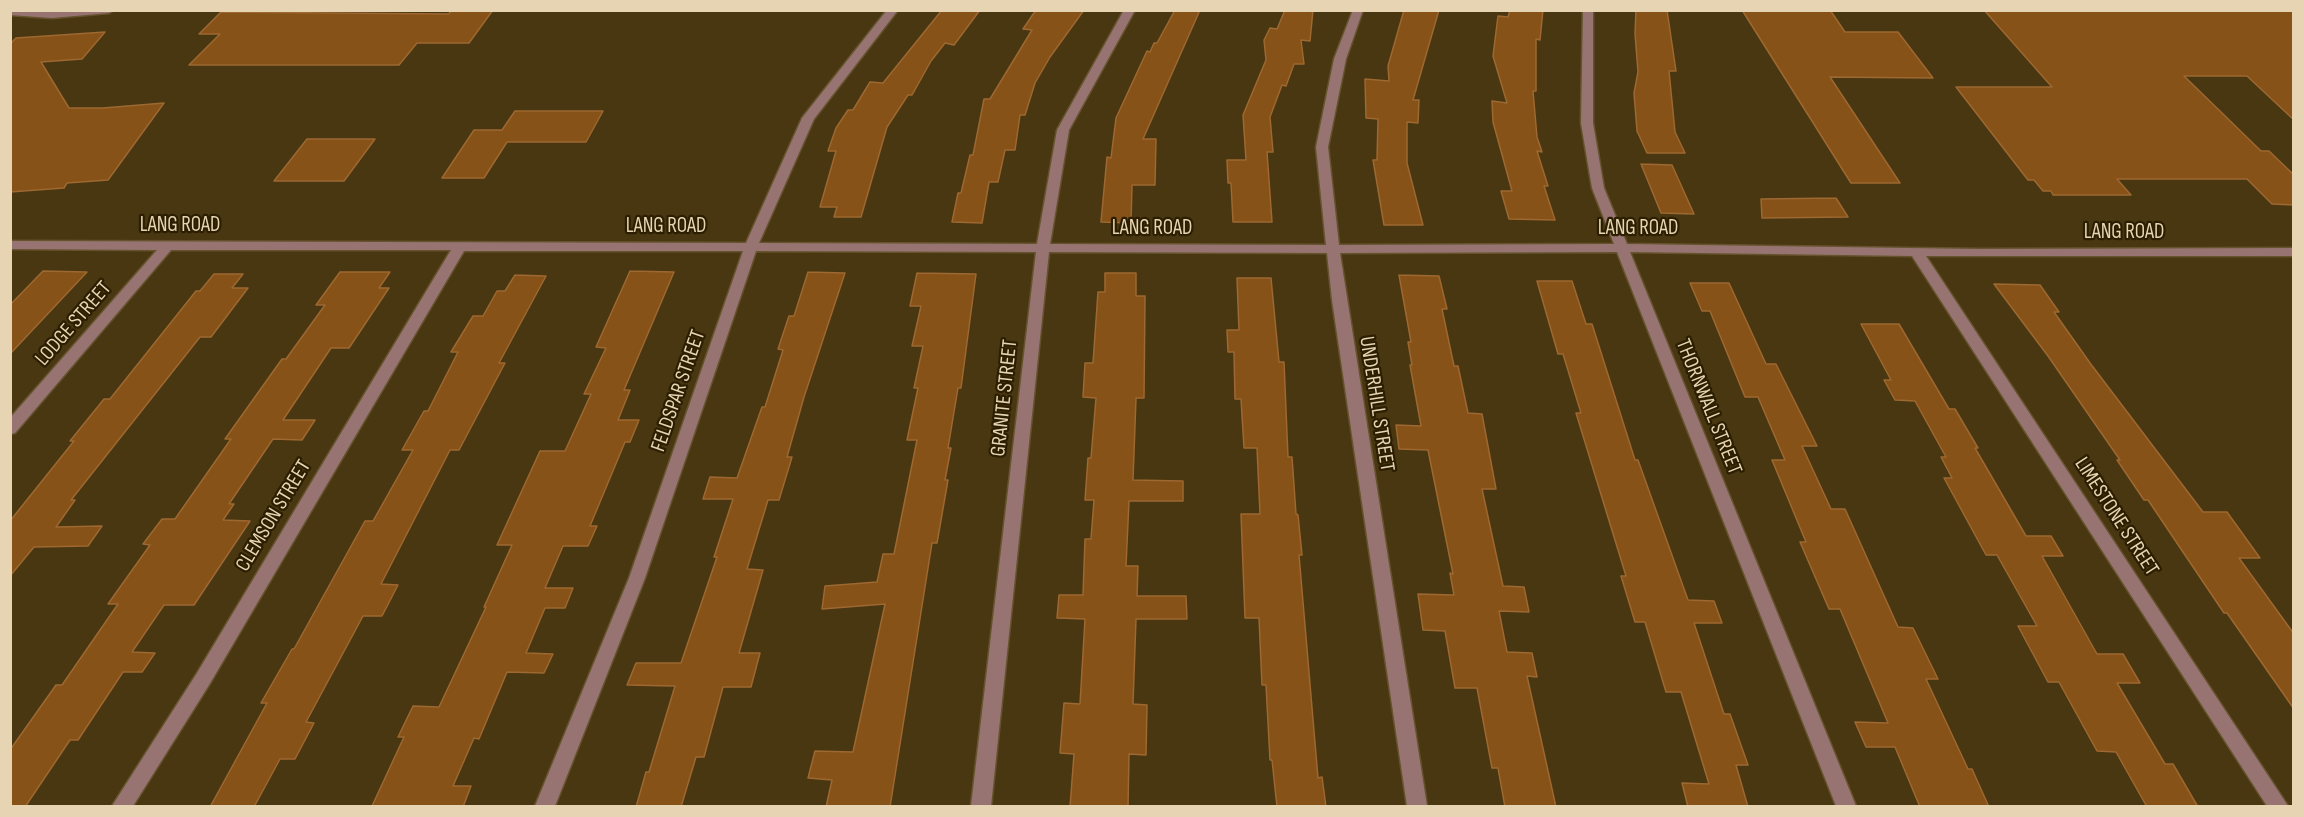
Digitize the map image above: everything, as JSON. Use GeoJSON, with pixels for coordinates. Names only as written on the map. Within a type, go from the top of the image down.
{"type":"FeatureCollection","features":[{"type":"Feature","properties":{"kind":"street"},"geometry":{"type":"LineString","coordinates":[[10,12],[52,15],[109,10]]}},
{"type":"Feature","properties":{"kind":"street","name":"FELDSPAR STREET"},"geometry":{"type":"LineString","coordinates":[[545,807],[637,578],[751,247],[808,118],[893,10]]}},
{"type":"Feature","properties":{"kind":"street","name":"GRANITE STREET"},"geometry":{"type":"LineString","coordinates":[[981,807],[1043,248],[1063,130],[1130,10]]}},
{"type":"Feature","properties":{"kind":"street","name":"UNDERHILL STREET"},"geometry":{"type":"LineString","coordinates":[[1358,10],[1340,59],[1322,147],[1332,249],[1417,807]]}},
{"type":"Feature","properties":{"kind":"street","name":"THORNWALL STREET"},"geometry":{"type":"LineString","coordinates":[[1588,10],[1587,123],[1598,188],[1846,807]]}},
{"type":"Feature","properties":{"kind":"street","name":"LANG ROAD"},"geometry":{"type":"LineString","coordinates":[[10,245],[1622,248],[1916,252],[2294,252]]}},
{"type":"Feature","properties":{"kind":"street","name":"LODGE STREET"},"geometry":{"type":"LineString","coordinates":[[10,429],[168,246]]}},
{"type":"Feature","properties":{"kind":"street","name":"CLEMSON STREET"},"geometry":{"type":"LineString","coordinates":[[122,807],[203,680],[460,246]]}},
{"type":"Feature","properties":{"kind":"street","name":"LIMESTONE STREET"},"geometry":{"type":"LineString","coordinates":[[1916,252],[2278,807]]}},
{"type":"Feature","properties":{"kind":"building"},"geometry":{"type":"Polygon","coordinates":[[[451,10],[493,10],[469,43],[417,43],[399,65],[189,65],[220,34],[199,34],[221,12],[449,14],[451,10]]]}},
{"type":"Feature","properties":{"kind":"building"},"geometry":{"type":"Polygon","coordinates":[[[942,10],[980,10],[954,45],[945,43],[931,61],[912,95],[908,95],[887,127],[861,217],[834,217],[837,207],[820,207],[836,151],[828,151],[836,128],[848,110],[853,110],[870,82],[883,83],[942,10]]]}},
{"type":"Feature","properties":{"kind":"building"},"geometry":{"type":"Polygon","coordinates":[[[1036,10],[1084,10],[1050,57],[1035,83],[1025,115],[1020,115],[1015,150],[1005,150],[998,182],[989,182],[982,223],[952,222],[958,193],[961,193],[970,155],[973,155],[984,99],[990,99],[1032,30],[1023,29],[1036,10]]]}},
{"type":"Feature","properties":{"kind":"building"},"geometry":{"type":"Polygon","coordinates":[[[1175,10],[1200,10],[1143,139],[1156,139],[1155,185],[1132,185],[1131,223],[1101,222],[1107,157],[1111,158],[1116,118],[1147,51],[1150,52],[1154,43],[1157,43],[1175,10]]]}},
{"type":"Feature","properties":{"kind":"building"},"geometry":{"type":"Polygon","coordinates":[[[1285,10],[1313,10],[1310,41],[1301,40],[1304,64],[1294,64],[1286,86],[1282,85],[1270,117],[1273,152],[1267,152],[1272,222],[1233,222],[1227,160],[1246,160],[1243,115],[1266,60],[1264,40],[1270,28],[1277,29],[1285,10]]]}},
{"type":"Feature","properties":{"kind":"building"},"geometry":{"type":"Polygon","coordinates":[[[1404,10],[1439,10],[1413,100],[1419,100],[1418,123],[1407,122],[1407,163],[1423,225],[1384,225],[1373,160],[1377,160],[1378,119],[1366,118],[1365,79],[1389,81],[1388,66],[1404,10]]]}},
{"type":"Feature","properties":{"kind":"building"},"geometry":{"type":"Polygon","coordinates":[[[1510,10],[1543,10],[1540,40],[1536,39],[1536,91],[1533,91],[1537,137],[1542,152],[1537,151],[1548,186],[1544,186],[1555,220],[1509,219],[1501,191],[1512,191],[1493,122],[1492,101],[1507,103],[1493,56],[1498,16],[1508,17],[1510,10]]]}},
{"type":"Feature","properties":{"kind":"building"},"geometry":{"type":"Polygon","coordinates":[[[1636,10],[1667,10],[1676,71],[1669,71],[1675,132],[1685,153],[1647,153],[1637,131],[1634,93],[1638,72],[1636,10]]]}},
{"type":"Feature","properties":{"kind":"building"},"geometry":{"type":"Polygon","coordinates":[[[1742,10],[1830,10],[1845,32],[1898,32],[1933,78],[1830,77],[1900,183],[1851,183],[1742,10]]]}},
{"type":"Feature","properties":{"kind":"building"},"geometry":{"type":"Polygon","coordinates":[[[1984,10],[2294,10],[2294,120],[2247,76],[2184,76],[2261,151],[2269,151],[2294,175],[2294,205],[2272,204],[2247,179],[2117,179],[2131,195],[2053,195],[2051,191],[2043,191],[2034,180],[2028,180],[1956,87],[2052,87],[1984,10]]]}},
{"type":"Feature","properties":{"kind":"building"},"geometry":{"type":"Polygon","coordinates":[[[105,32],[82,59],[41,62],[69,108],[164,103],[108,180],[67,183],[64,188],[10,192],[10,44],[16,38],[105,32]]]}},
{"type":"Feature","properties":{"kind":"building"},"geometry":{"type":"Polygon","coordinates":[[[515,111],[603,111],[586,142],[507,142],[484,178],[442,178],[474,130],[502,130],[515,111]]]}},
{"type":"Feature","properties":{"kind":"building"},"geometry":{"type":"Polygon","coordinates":[[[307,139],[375,139],[344,181],[274,181],[307,139]]]}},
{"type":"Feature","properties":{"kind":"building"},"geometry":{"type":"Polygon","coordinates":[[[1641,164],[1672,165],[1694,214],[1661,213],[1641,164]]]}},
{"type":"Feature","properties":{"kind":"building"},"geometry":{"type":"Polygon","coordinates":[[[1836,198],[1848,217],[1762,218],[1761,199],[1836,198]]]}},
{"type":"Feature","properties":{"kind":"building"},"geometry":{"type":"Polygon","coordinates":[[[43,271],[87,272],[10,354],[10,305],[43,271]]]}},
{"type":"Feature","properties":{"kind":"building"},"geometry":{"type":"Polygon","coordinates":[[[630,271],[674,272],[624,390],[630,390],[618,420],[639,420],[630,442],[625,442],[590,526],[597,526],[588,546],[563,546],[545,588],[573,588],[565,608],[545,608],[526,653],[553,654],[544,673],[507,672],[479,739],[474,738],[453,786],[471,786],[463,807],[372,806],[404,737],[398,737],[413,706],[439,707],[512,545],[497,545],[540,451],[565,451],[591,394],[584,394],[606,348],[596,347],[630,271]]]}},
{"type":"Feature","properties":{"kind":"building"},"geometry":{"type":"Polygon","coordinates":[[[340,272],[390,272],[379,288],[389,288],[349,348],[331,348],[283,420],[315,420],[302,440],[273,439],[229,504],[234,504],[223,520],[250,521],[194,605],[164,605],[132,652],[155,653],[142,672],[123,672],[78,740],[70,740],[25,807],[10,807],[10,750],[56,685],[62,685],[118,604],[108,604],[150,545],[143,544],[162,519],[175,519],[231,439],[225,439],[282,359],[286,359],[325,305],[316,305],[340,272]]]}},
{"type":"Feature","properties":{"kind":"building"},"geometry":{"type":"Polygon","coordinates":[[[808,272],[845,273],[804,397],[787,457],[792,457],[779,500],[768,500],[747,569],[763,570],[739,653],[760,653],[751,687],[723,687],[704,757],[696,757],[681,807],[636,807],[675,686],[627,685],[636,663],[681,663],[717,557],[714,557],[733,499],[703,499],[710,477],[737,478],[762,407],[765,407],[783,350],[778,349],[789,316],[794,316],[808,272]]]}},
{"type":"Feature","properties":{"kind":"building"},"geometry":{"type":"Polygon","coordinates":[[[917,273],[976,274],[961,388],[958,388],[948,448],[951,448],[945,480],[948,480],[937,543],[932,543],[890,807],[826,807],[832,780],[808,778],[815,751],[853,752],[885,604],[822,609],[825,586],[877,582],[883,554],[894,554],[917,440],[907,440],[918,388],[914,388],[923,346],[912,346],[921,306],[910,306],[917,273]]]}},
{"type":"Feature","properties":{"kind":"building"},"geometry":{"type":"Polygon","coordinates":[[[1105,273],[1136,273],[1136,296],[1145,296],[1144,398],[1136,398],[1133,480],[1183,481],[1183,501],[1129,501],[1126,566],[1138,566],[1137,596],[1186,596],[1187,619],[1136,619],[1133,704],[1147,705],[1146,755],[1129,754],[1128,807],[1070,807],[1074,754],[1060,753],[1064,703],[1080,704],[1085,619],[1057,618],[1059,595],[1083,595],[1085,539],[1091,539],[1094,500],[1085,500],[1096,398],[1083,397],[1085,363],[1093,363],[1098,292],[1105,292],[1105,273]]]}},
{"type":"Feature","properties":{"kind":"building"},"geometry":{"type":"Polygon","coordinates":[[[214,274],[243,274],[232,288],[248,288],[211,337],[200,337],[71,500],[75,500],[56,527],[102,526],[88,546],[34,547],[10,576],[10,521],[74,441],[70,441],[104,399],[110,399],[196,291],[200,291],[214,274]]]}},
{"type":"Feature","properties":{"kind":"building"},"geometry":{"type":"Polygon","coordinates":[[[515,275],[546,276],[499,363],[505,363],[459,450],[450,450],[381,584],[398,585],[382,616],[363,616],[306,722],[314,723],[295,759],[280,759],[254,807],[210,807],[267,703],[261,703],[294,649],[365,521],[373,521],[413,450],[402,450],[424,411],[428,411],[458,352],[451,352],[473,316],[483,316],[497,291],[505,291],[515,275]]]}},
{"type":"Feature","properties":{"kind":"building"},"geometry":{"type":"Polygon","coordinates":[[[1399,275],[1439,276],[1447,309],[1442,309],[1454,366],[1458,366],[1468,413],[1482,414],[1496,489],[1482,489],[1503,586],[1524,587],[1529,612],[1499,611],[1507,652],[1532,653],[1537,677],[1527,676],[1556,807],[1505,807],[1498,768],[1492,768],[1477,688],[1455,688],[1445,631],[1423,630],[1418,594],[1454,595],[1450,573],[1453,574],[1428,450],[1399,449],[1396,425],[1421,426],[1410,365],[1412,365],[1408,342],[1411,342],[1399,275]]]}},
{"type":"Feature","properties":{"kind":"building"},"geometry":{"type":"Polygon","coordinates":[[[1237,278],[1271,278],[1279,362],[1284,362],[1288,457],[1292,457],[1296,514],[1298,515],[1302,555],[1299,555],[1318,778],[1322,777],[1326,807],[1277,807],[1272,760],[1270,760],[1266,685],[1262,685],[1259,618],[1245,618],[1241,514],[1260,514],[1257,448],[1244,448],[1241,399],[1235,399],[1234,352],[1228,352],[1227,330],[1239,330],[1237,278]]]}},
{"type":"Feature","properties":{"kind":"building"},"geometry":{"type":"Polygon","coordinates":[[[1537,281],[1572,281],[1586,324],[1592,324],[1635,460],[1638,460],[1688,600],[1714,601],[1722,623],[1694,623],[1724,714],[1730,714],[1748,765],[1736,765],[1748,807],[1688,807],[1682,783],[1709,784],[1681,692],[1666,692],[1645,622],[1635,622],[1621,576],[1626,576],[1576,413],[1581,413],[1563,354],[1558,354],[1537,281]]]}},
{"type":"Feature","properties":{"kind":"building"},"geometry":{"type":"Polygon","coordinates":[[[1690,283],[1729,283],[1766,364],[1776,364],[1817,446],[1802,446],[1831,509],[1845,509],[1898,627],[1913,628],[1938,679],[1926,679],[1968,769],[1972,769],[1989,807],[1920,807],[1895,747],[1866,747],[1855,722],[1888,723],[1840,609],[1829,609],[1800,542],[1806,542],[1772,460],[1785,460],[1758,397],[1745,397],[1710,311],[1702,311],[1690,283]]]}},
{"type":"Feature","properties":{"kind":"building"},"geometry":{"type":"Polygon","coordinates":[[[1994,284],[2040,285],[2059,312],[2054,312],[2090,363],[2203,512],[2227,512],[2260,558],[2239,558],[2294,634],[2294,709],[2227,613],[2224,613],[2148,500],[2144,500],[2117,460],[2120,460],[2048,356],[1994,284]]]}},
{"type":"Feature","properties":{"kind":"building"},"geometry":{"type":"Polygon","coordinates":[[[1861,324],[1899,324],[1949,409],[1955,409],[2026,536],[2051,536],[2063,556],[2042,556],[2097,654],[2123,654],[2140,683],[2117,683],[2165,764],[2173,764],[2198,807],[2147,807],[2116,752],[2097,751],[2059,682],[2048,682],[2018,626],[2037,626],[1997,555],[1986,555],[1944,478],[1952,478],[1941,457],[1946,457],[1915,401],[1895,400],[1884,380],[1891,380],[1861,324]]]}}]}
